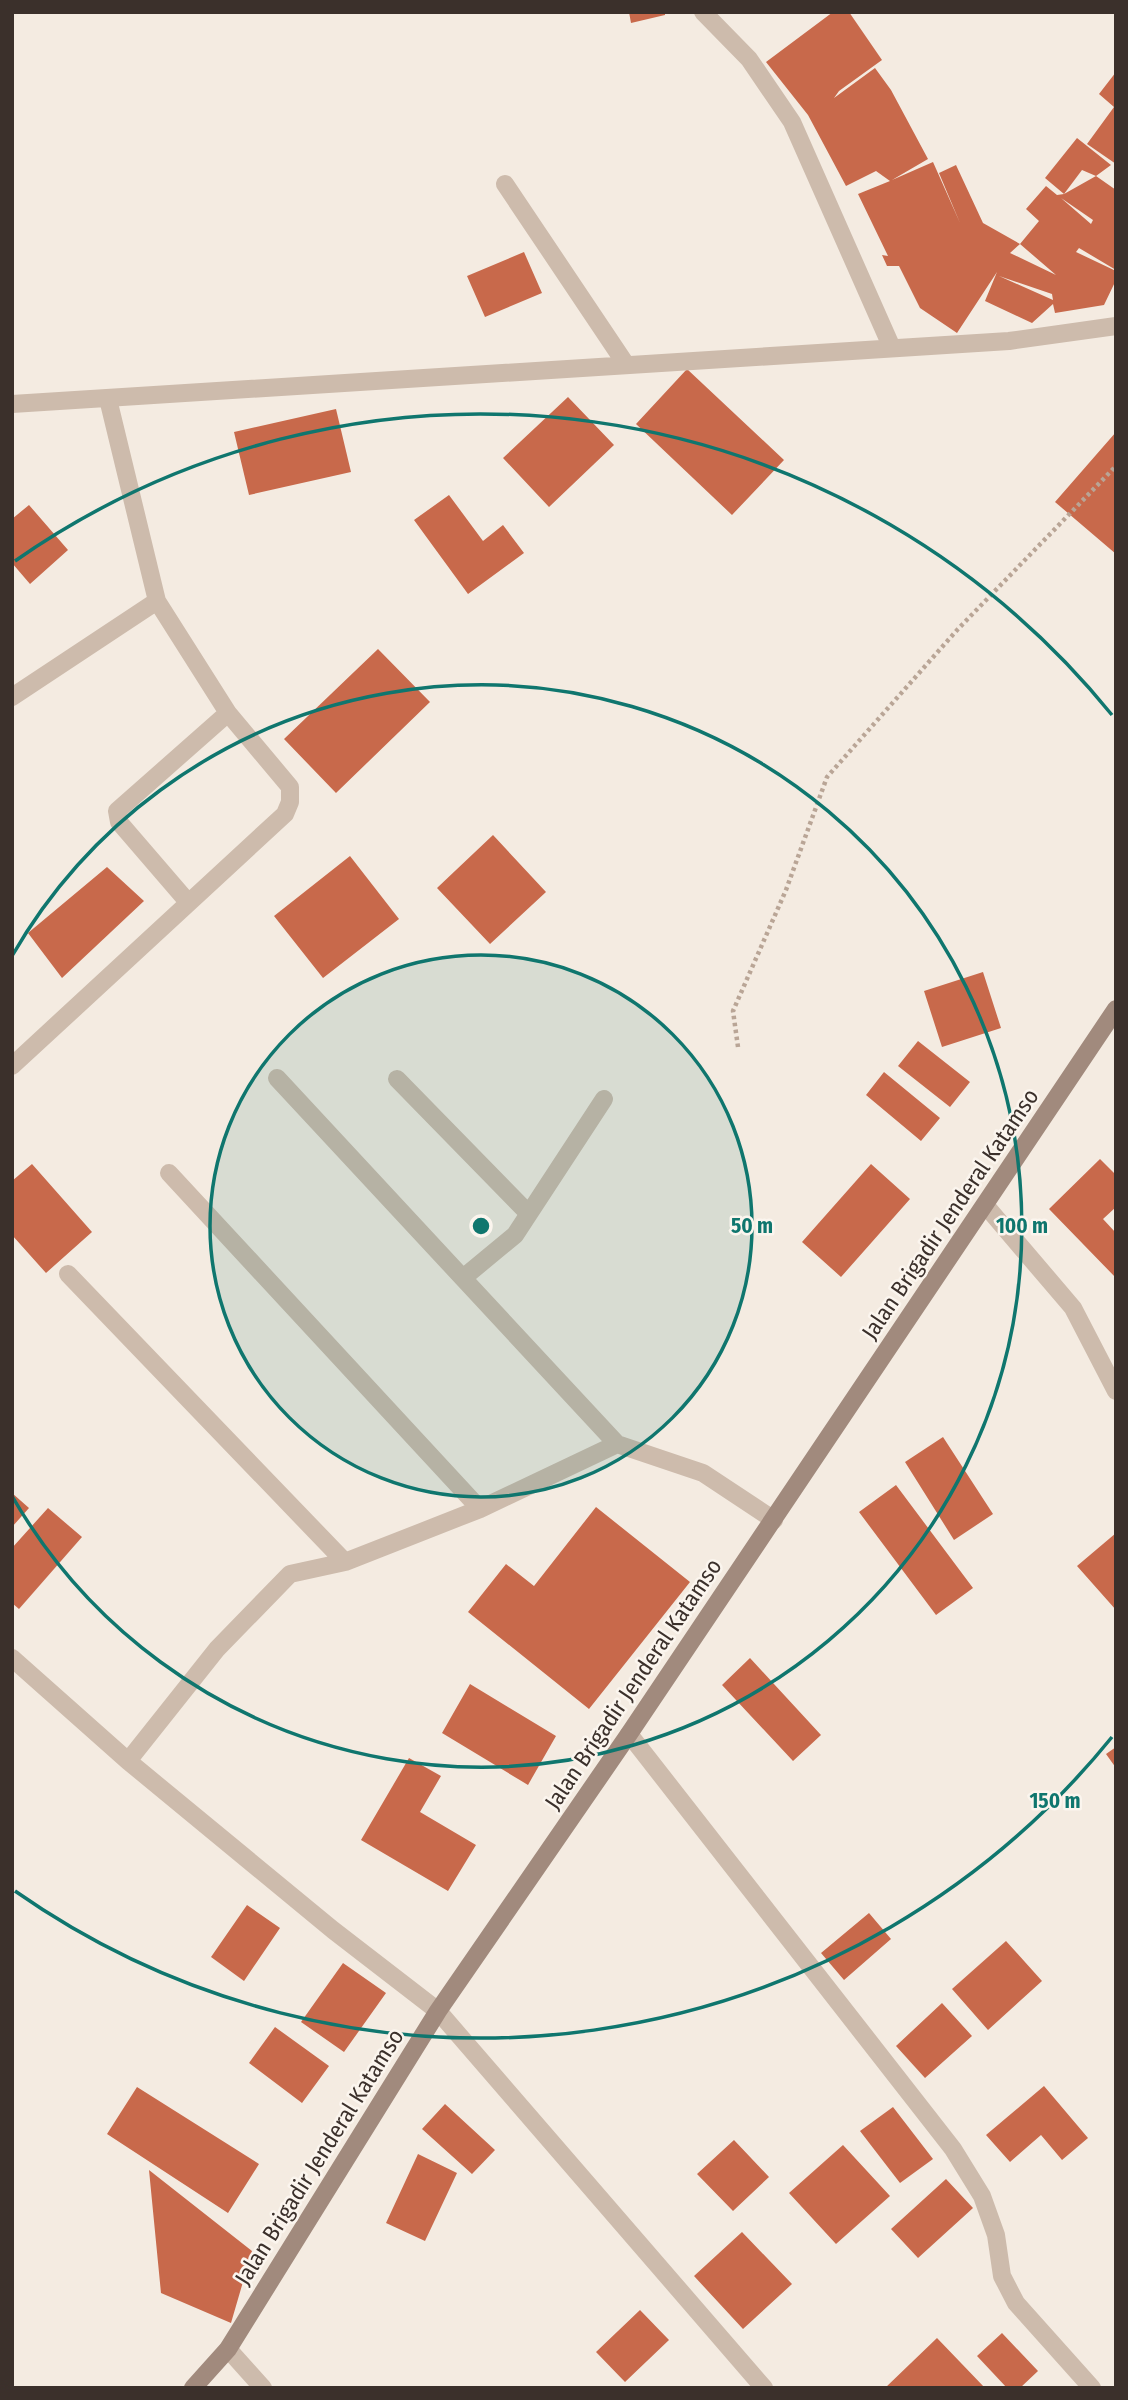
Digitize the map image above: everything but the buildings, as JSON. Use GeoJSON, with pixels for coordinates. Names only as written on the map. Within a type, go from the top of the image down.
{"type":"FeatureCollection","features":[{"type":"Feature","properties":{"kind":"main road","name":"Jalan Brigadir Jenderal Katamso"},"geometry":{"type":"LineString","coordinates":[[193,2388],[228,2349],[438,2011],[774,1520],[1116,1009]]}},
{"type":"Feature","properties":{"kind":"street"},"geometry":{"type":"LineString","coordinates":[[703,12],[749,59],[792,122],[892,348]]}},
{"type":"Feature","properties":{"kind":"street"},"geometry":{"type":"LineString","coordinates":[[505,184],[625,363]]}},
{"type":"Feature","properties":{"kind":"street"},"geometry":{"type":"LineString","coordinates":[[12,404],[625,363],[1009,341],[1115,323]]}},
{"type":"Feature","properties":{"kind":"street"},"geometry":{"type":"LineString","coordinates":[[12,1066],[187,901],[285,814],[290,802],[290,787],[228,713],[157,601],[108,399]]}},
{"type":"Feature","properties":{"kind":"street"},"geometry":{"type":"LineString","coordinates":[[12,697],[157,601]]}},
{"type":"Feature","properties":{"kind":"street"},"geometry":{"type":"LineString","coordinates":[[187,901],[119,822],[117,811],[228,713]]}},
{"type":"Feature","properties":{"kind":"street"},"geometry":{"type":"LineString","coordinates":[[277,1078],[617,1444],[703,1473],[774,1520]]}},
{"type":"Feature","properties":{"kind":"street"},"geometry":{"type":"LineString","coordinates":[[397,1079],[529,1214]]}},
{"type":"Feature","properties":{"kind":"street"},"geometry":{"type":"LineString","coordinates":[[463,1278],[515,1235],[604,1099]]}},
{"type":"Feature","properties":{"kind":"street"},"geometry":{"type":"LineString","coordinates":[[169,1173],[480,1509]]}},
{"type":"Feature","properties":{"kind":"street"},"geometry":{"type":"LineString","coordinates":[[986,1206],[1073,1308],[1116,1391]]}},
{"type":"Feature","properties":{"kind":"street"},"geometry":{"type":"LineString","coordinates":[[68,1274],[345,1562]]}},
{"type":"Feature","properties":{"kind":"street"},"geometry":{"type":"LineString","coordinates":[[128,1761],[217,1649],[290,1574],[345,1562],[480,1509],[549,1473],[617,1444]]}},
{"type":"Feature","properties":{"kind":"street"},"geometry":{"type":"LineString","coordinates":[[12,1658],[128,1761],[333,1930],[438,2011],[764,2388]]}},
{"type":"Feature","properties":{"kind":"street"},"geometry":{"type":"LineString","coordinates":[[629,1734],[953,2149],[982,2196],[996,2235],[1002,2276],[1016,2303],[1092,2388]]}},
{"type":"Feature","properties":{"kind":"street"},"geometry":{"type":"LineString","coordinates":[[228,2349],[263,2388]]}},
{"type":"Feature","properties":{"kind":"path"},"geometry":{"type":"LineString","coordinates":[[738,1047],[733,1011],[786,890],[827,776],[958,629],[1116,466]]}}]}
